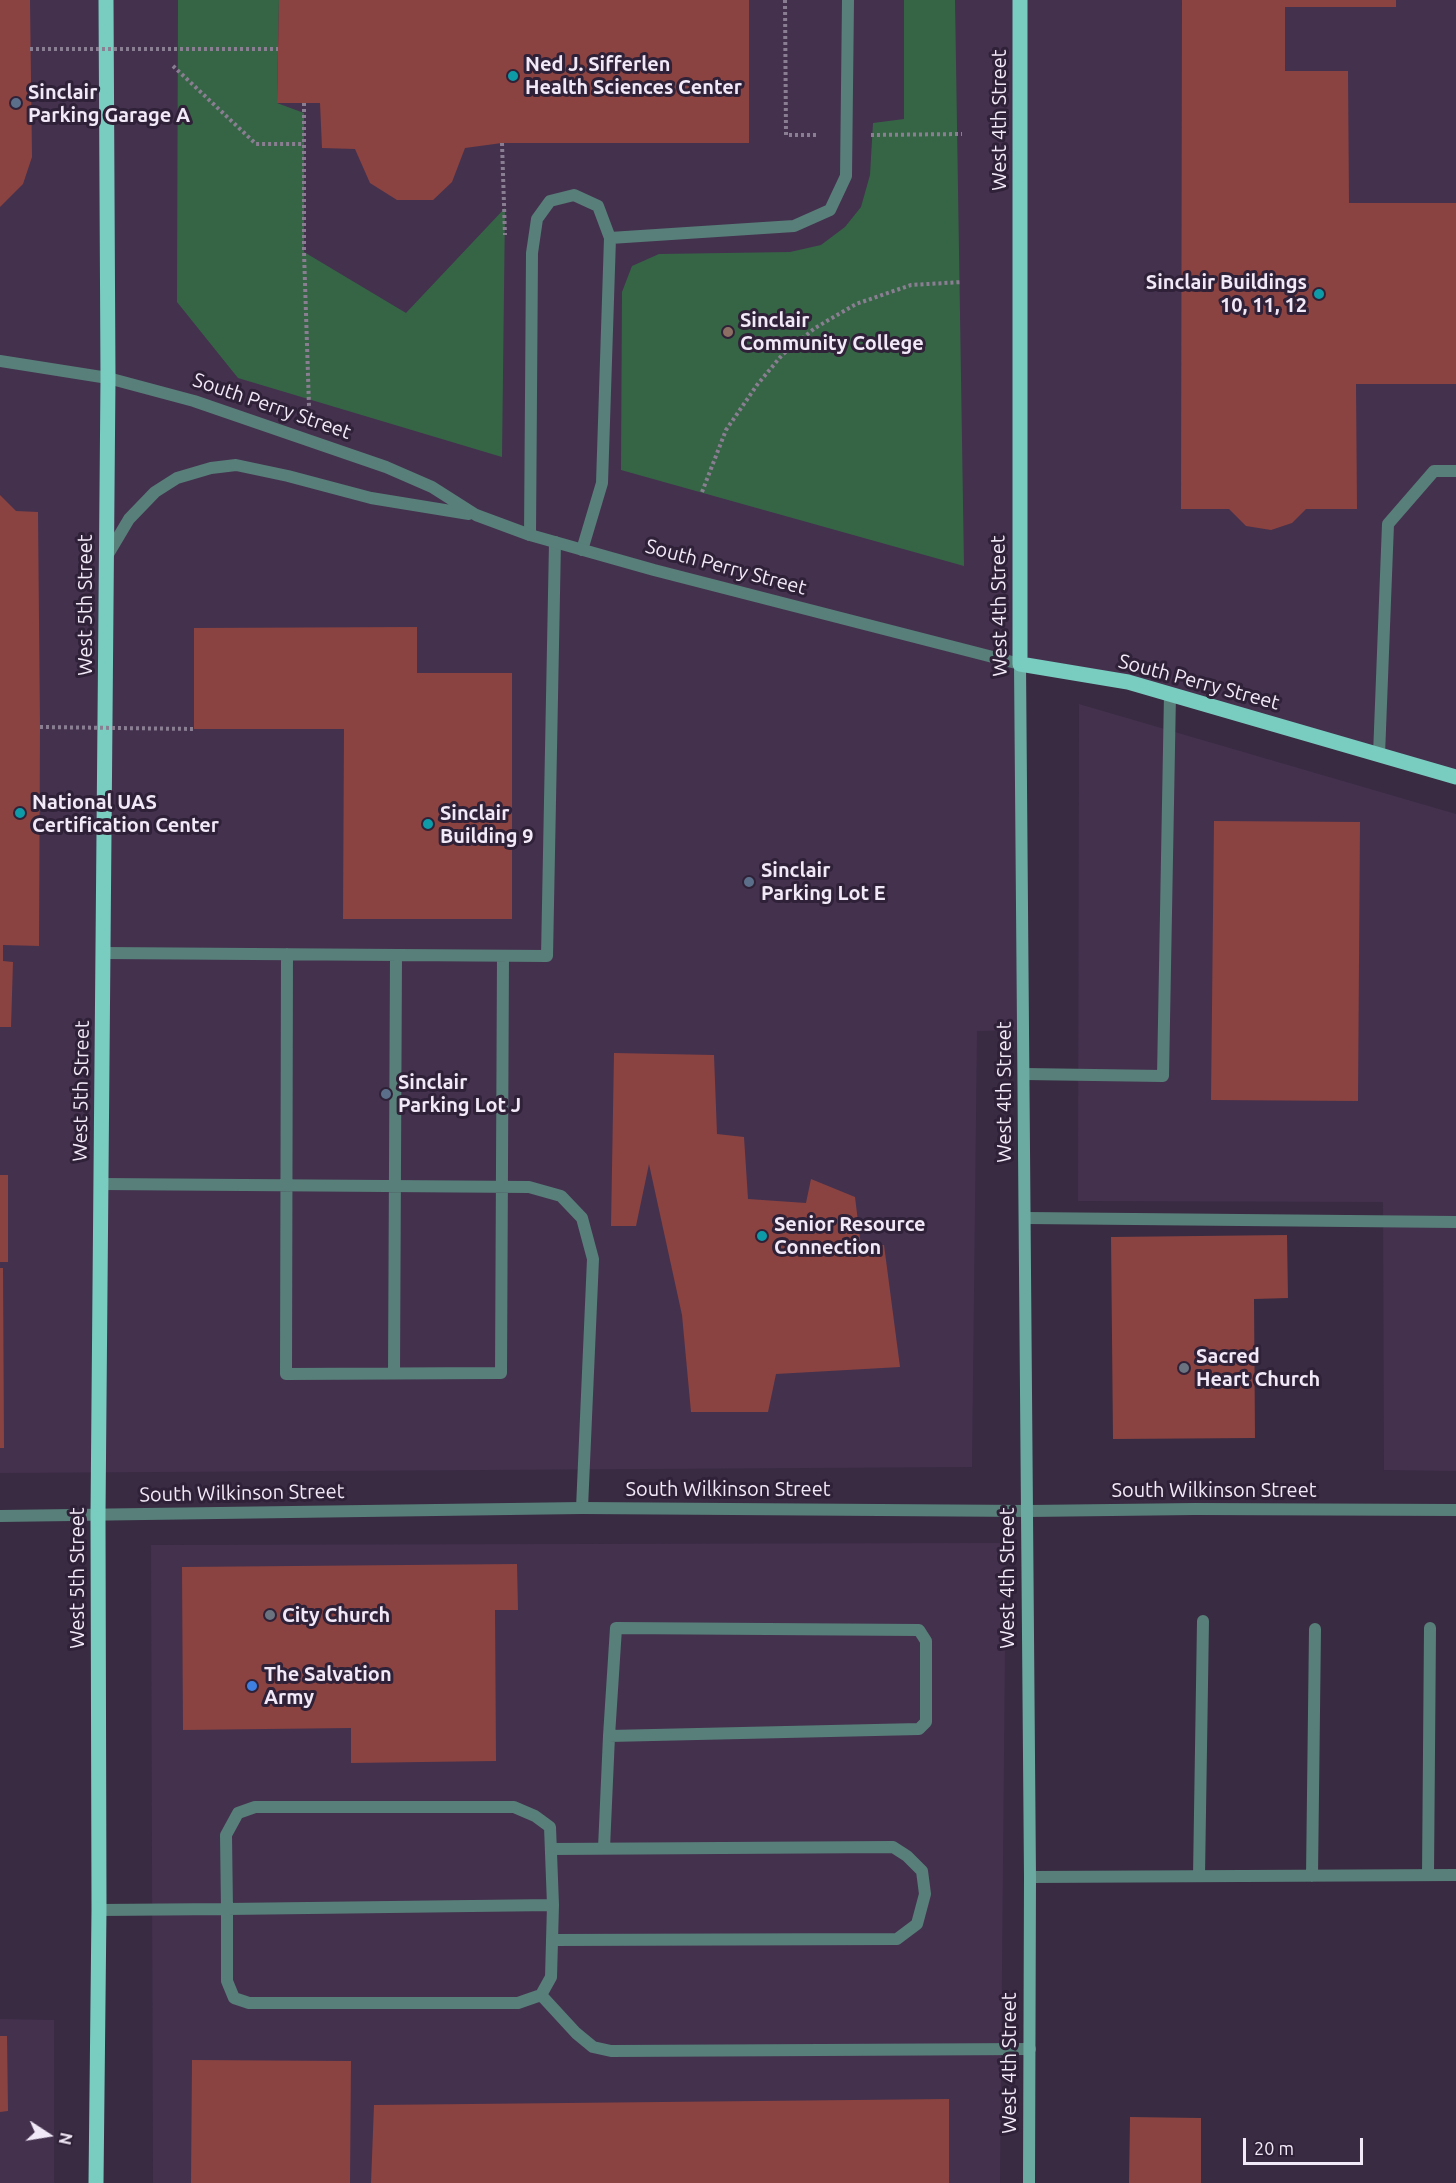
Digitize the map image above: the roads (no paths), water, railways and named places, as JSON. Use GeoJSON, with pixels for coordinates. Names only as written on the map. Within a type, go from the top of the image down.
{"type":"FeatureCollection","features":[{"type":"Feature","properties":{"kind":"main road","name":"West 5th Street"},"geometry":{"type":"LineString","coordinates":[[96,2183],[99,1910],[98,1515],[108,378],[106,0]]}},
{"type":"Feature","properties":{"kind":"main road","name":"West 4th Street"},"geometry":{"type":"LineString","coordinates":[[1020,0],[1020,664],[1028,1511],[1029,2183]]}},
{"type":"Feature","properties":{"kind":"main road","name":"South Perry Street"},"geometry":{"type":"LineString","coordinates":[[1020,664],[1128,682],[1456,777]]}},
{"type":"Feature","properties":{"kind":"street"},"geometry":{"type":"LineString","coordinates":[[610,238],[794,226],[830,210],[846,176],[848,0]]}},
{"type":"Feature","properties":{"kind":"street"},"geometry":{"type":"LineString","coordinates":[[530,534],[532,254],[537,219],[550,201],[574,195],[598,206],[610,238],[602,483],[582,550]]}},
{"type":"Feature","properties":{"kind":"street","name":"South Perry Street"},"geometry":{"type":"LineString","coordinates":[[0,361],[108,378],[194,401],[386,467],[432,487],[476,515],[555,542],[666,573],[1020,664]]}},
{"type":"Feature","properties":{"kind":"street"},"geometry":{"type":"LineString","coordinates":[[106,557],[129,519],[154,492],[177,478],[211,468],[236,465],[371,498],[476,515]]}},
{"type":"Feature","properties":{"kind":"street"},"geometry":{"type":"LineString","coordinates":[[1379,755],[1388,524],[1434,471],[1456,471]]}},
{"type":"Feature","properties":{"kind":"street"},"geometry":{"type":"LineString","coordinates":[[104,953],[547,956],[555,542]]}},
{"type":"Feature","properties":{"kind":"street"},"geometry":{"type":"LineString","coordinates":[[1025,1074],[1162,1076],[1170,694]]}},
{"type":"Feature","properties":{"kind":"street"},"geometry":{"type":"LineString","coordinates":[[287,954],[286,1374],[501,1373],[503,956]]}},
{"type":"Feature","properties":{"kind":"street"},"geometry":{"type":"LineString","coordinates":[[394,1373],[396,955]]}},
{"type":"Feature","properties":{"kind":"street"},"geometry":{"type":"LineString","coordinates":[[101,1184],[502,1186],[530,1187],[561,1196],[582,1218],[593,1259],[582,1508]]}},
{"type":"Feature","properties":{"kind":"street"},"geometry":{"type":"LineString","coordinates":[[1026,1218],[1456,1222]]}},
{"type":"Feature","properties":{"kind":"street","name":"South Wilkinson Street"},"geometry":{"type":"LineString","coordinates":[[0,1516],[582,1508],[1028,1511],[1456,1510]]}},
{"type":"Feature","properties":{"kind":"street"},"geometry":{"type":"LineString","coordinates":[[1199,1876],[1203,1621]]}},
{"type":"Feature","properties":{"kind":"street"},"geometry":{"type":"LineString","coordinates":[[604,1848],[609,1736],[616,1628],[919,1630],[926,1641],[926,1722],[919,1729],[609,1736]]}},
{"type":"Feature","properties":{"kind":"street"},"geometry":{"type":"LineString","coordinates":[[1428,1875],[1430,1628]]}},
{"type":"Feature","properties":{"kind":"street"},"geometry":{"type":"LineString","coordinates":[[1312,1876],[1315,1629]]}},
{"type":"Feature","properties":{"kind":"street"},"geometry":{"type":"LineString","coordinates":[[255,1807],[514,1807],[535,1816],[550,1827],[553,1905],[551,1977],[541,1995],[518,2003],[249,2003],[234,1998],[227,1981],[226,1834],[237,1813],[255,1807]]}},
{"type":"Feature","properties":{"kind":"street"},"geometry":{"type":"LineString","coordinates":[[551,1849],[893,1847],[907,1856],[922,1871],[925,1894],[917,1924],[897,1939],[552,1940]]}},
{"type":"Feature","properties":{"kind":"street"},"geometry":{"type":"LineString","coordinates":[[1030,1877],[1456,1875]]}},
{"type":"Feature","properties":{"kind":"street"},"geometry":{"type":"LineString","coordinates":[[99,1910],[553,1905]]}},
{"type":"Feature","properties":{"kind":"street"},"geometry":{"type":"LineString","coordinates":[[541,1995],[593,2047],[611,2051],[1030,2049]]}},
{"type":"Feature","properties":{"kind":"place","name":"Ned J. Sifferlen Health Sciences Center"},"geometry":{"type":"Point","coordinates":[513,76]}},
{"type":"Feature","properties":{"kind":"place","name":"Sinclair Parking Garage A"},"geometry":{"type":"Point","coordinates":[16,103]}},
{"type":"Feature","properties":{"kind":"place","name":"Sinclair Buildings 10, 11, 12"},"geometry":{"type":"Point","coordinates":[1319,294]}},
{"type":"Feature","properties":{"kind":"place","name":"Sinclair Community College"},"geometry":{"type":"Point","coordinates":[728,332]}},
{"type":"Feature","properties":{"kind":"place","name":"National UAS Certification Center"},"geometry":{"type":"Point","coordinates":[20,813]}},
{"type":"Feature","properties":{"kind":"place","name":"Sinclair Building 9"},"geometry":{"type":"Point","coordinates":[428,824]}},
{"type":"Feature","properties":{"kind":"place","name":"Sinclair Parking Lot E"},"geometry":{"type":"Point","coordinates":[749,882]}},
{"type":"Feature","properties":{"kind":"place","name":"Sinclair Parking Lot J"},"geometry":{"type":"Point","coordinates":[386,1094]}},
{"type":"Feature","properties":{"kind":"place","name":"Senior Resource Connection"},"geometry":{"type":"Point","coordinates":[762,1236]}},
{"type":"Feature","properties":{"kind":"place","name":"Sacred Heart Church"},"geometry":{"type":"Point","coordinates":[1184,1368]}},
{"type":"Feature","properties":{"kind":"place","name":"City Church"},"geometry":{"type":"Point","coordinates":[270,1615]}},
{"type":"Feature","properties":{"kind":"place","name":"The Salvation Army"},"geometry":{"type":"Point","coordinates":[252,1686]}}]}
